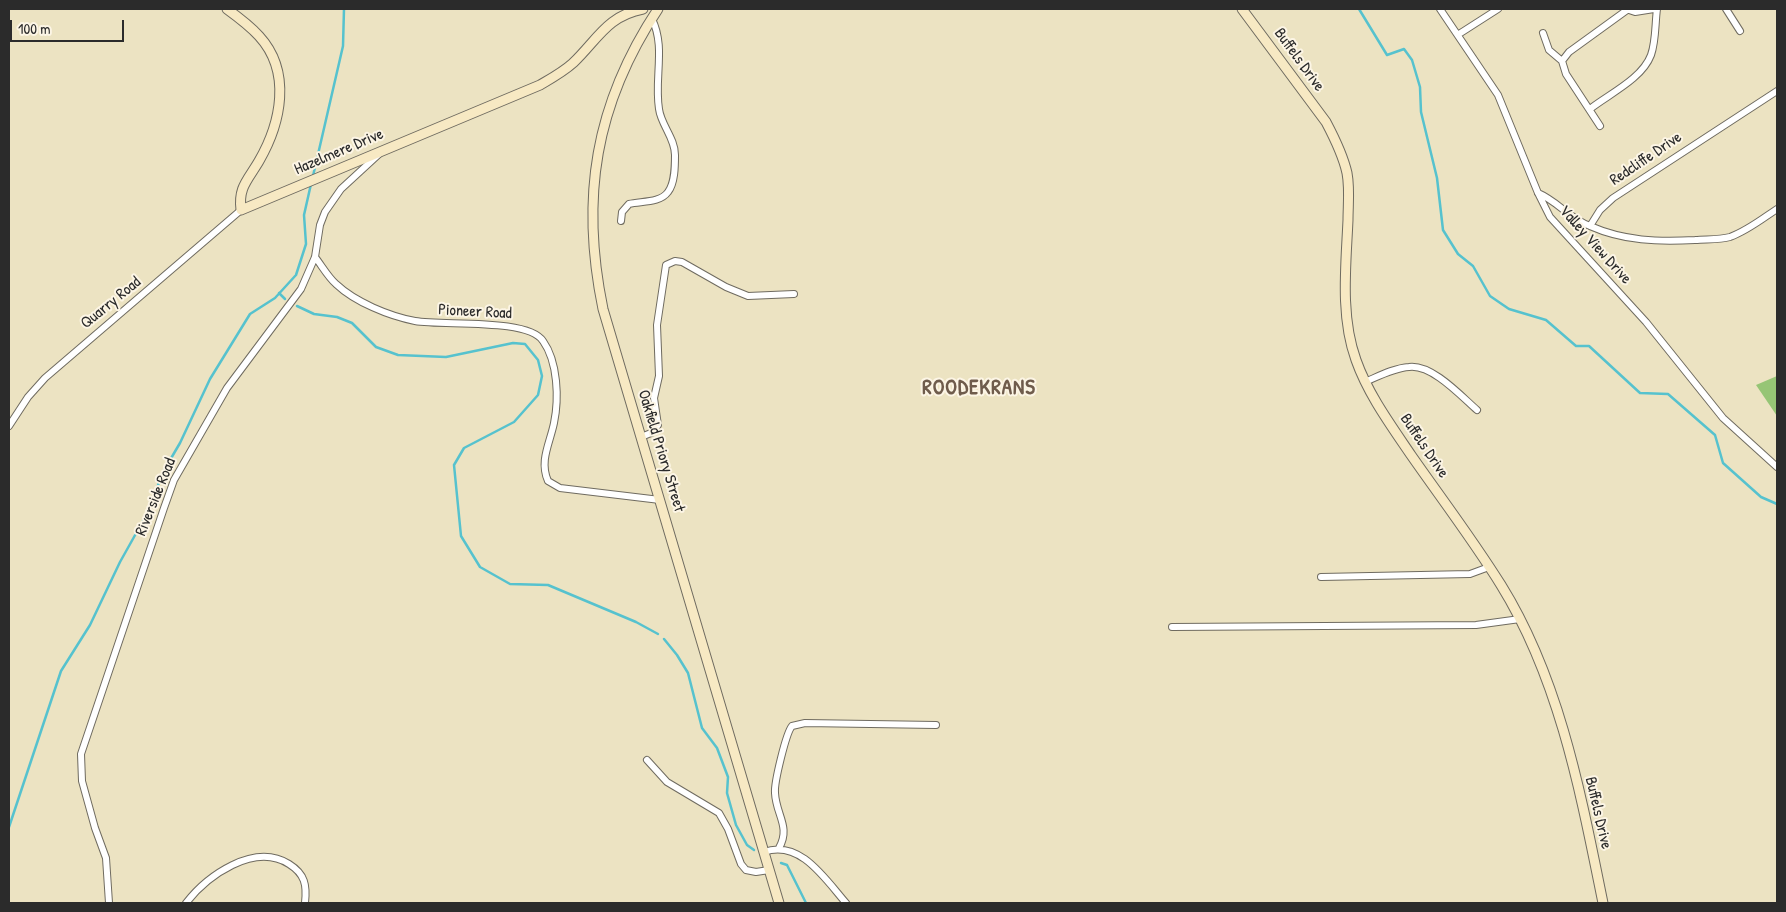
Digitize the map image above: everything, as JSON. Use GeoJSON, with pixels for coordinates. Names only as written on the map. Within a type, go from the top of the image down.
{"type":"FeatureCollection","features":[{"type":"Feature","properties":{"kind":"street"},"geometry":{"type":"LineString","coordinates":[[227,9],[260,37],[273,58],[279,79],[281,99],[268,144],[240,192],[241,210]]}},
{"type":"Feature","properties":{"kind":"street","name":"Hazelmere Drive"},"geometry":{"type":"LineString","coordinates":[[241,210],[540,85],[573,62],[610,22],[625,14],[643,9]]}},
{"type":"Feature","properties":{"kind":"street","name":"Oakfield Priory Street"},"geometry":{"type":"LineString","coordinates":[[658,9],[625,66],[612,99],[595,165],[591,204],[592,243],[603,309],[779,903]]}},
{"type":"Feature","properties":{"kind":"street","name":"Buffels Drive"},"geometry":{"type":"LineString","coordinates":[[1242,9],[1326,122],[1344,160],[1348,190],[1346,316],[1354,357],[1365,382],[1403,443],[1489,567],[1520,619],[1550,688],[1559,717],[1587,826],[1603,903]]}},
{"type":"Feature","properties":{"kind":"street","name":"Valley View Drive"},"geometry":{"type":"LineString","coordinates":[[1440,9],[1498,95],[1538,193],[1558,228],[1627,300],[1723,418],[1777,467]]}},
{"type":"Feature","properties":{"kind":"street"},"geometry":{"type":"LineString","coordinates":[[1458,34],[1487,11],[1498,9]]}},
{"type":"Feature","properties":{"kind":"street"},"geometry":{"type":"LineString","coordinates":[[1562,61],[1569,52],[1626,9],[1635,12],[1656,9],[1653,46],[1645,66],[1590,109]]}},
{"type":"Feature","properties":{"kind":"street"},"geometry":{"type":"LineString","coordinates":[[1726,9],[1740,31]]}},
{"type":"Feature","properties":{"kind":"street"},"geometry":{"type":"LineString","coordinates":[[621,221],[622,212],[629,204],[658,200],[664,196],[672,185],[673,144],[659,111],[658,76],[660,47],[658,33],[652,19]]}},
{"type":"Feature","properties":{"kind":"street"},"geometry":{"type":"LineString","coordinates":[[1543,33],[1549,50],[1562,61],[1566,74],[1600,126]]}},
{"type":"Feature","properties":{"kind":"street","name":"Redcliffe Drive"},"geometry":{"type":"LineString","coordinates":[[1590,226],[1600,210],[1613,198],[1777,91]]}},
{"type":"Feature","properties":{"kind":"street","name":"Riverside Road"},"geometry":{"type":"LineString","coordinates":[[109,903],[106,858],[82,781],[81,754],[174,480],[227,388],[301,289],[315,257],[324,212],[341,190],[384,149]]}},
{"type":"Feature","properties":{"kind":"street"},"geometry":{"type":"LineString","coordinates":[[1538,193],[1548,198],[1574,219],[1610,235],[1625,236],[1645,242],[1720,239],[1743,231],[1777,209]]}},
{"type":"Feature","properties":{"kind":"street","name":"Quarry Road"},"geometry":{"type":"LineString","coordinates":[[9,426],[28,397],[45,378],[241,210]]}},
{"type":"Feature","properties":{"kind":"street","name":"Pioneer Road"},"geometry":{"type":"LineString","coordinates":[[315,257],[335,283],[344,291],[361,301],[413,320],[440,324],[512,326],[526,329],[537,335],[546,345],[555,381],[555,420],[544,458],[544,469],[548,482],[560,488],[660,500]]}},
{"type":"Feature","properties":{"kind":"street"},"geometry":{"type":"LineString","coordinates":[[641,437],[651,433],[658,425],[654,398],[659,376],[657,325],[666,265],[670,262],[682,262],[726,287],[748,296],[794,294]]}},
{"type":"Feature","properties":{"kind":"street"},"geometry":{"type":"LineString","coordinates":[[1365,382],[1400,369],[1417,367],[1435,375],[1477,410]]}},
{"type":"Feature","properties":{"kind":"street"},"geometry":{"type":"LineString","coordinates":[[1321,577],[1470,574],[1489,567]]}},
{"type":"Feature","properties":{"kind":"street"},"geometry":{"type":"LineString","coordinates":[[1172,627],[1476,625],[1520,619]]}},
{"type":"Feature","properties":{"kind":"street"},"geometry":{"type":"LineString","coordinates":[[779,848],[785,835],[775,792],[786,741],[792,726],[805,723],[936,725]]}},
{"type":"Feature","properties":{"kind":"street"},"geometry":{"type":"LineString","coordinates":[[647,760],[667,782],[719,813],[728,830],[741,864],[746,870],[756,872],[769,870]]}},
{"type":"Feature","properties":{"kind":"street"},"geometry":{"type":"LineString","coordinates":[[764,852],[779,848],[798,855],[812,865],[846,903]]}},
{"type":"Feature","properties":{"kind":"street"},"geometry":{"type":"LineString","coordinates":[[186,903],[205,883],[233,865],[252,858],[262,857],[284,861],[302,874],[306,885],[305,903]]}},
{"type":"Feature","properties":{"kind":"green space"},"geometry":{"type":"Polygon","coordinates":[[[1777,376],[1777,416],[1756,385],[1777,376]]]}},
{"type":"Feature","properties":{"kind":"waterway"},"geometry":{"type":"LineString","coordinates":[[313,176],[343,46],[344,9]]}},
{"type":"Feature","properties":{"kind":"waterway"},"geometry":{"type":"LineString","coordinates":[[1359,9],[1387,55],[1404,49],[1412,60],[1420,87],[1421,112],[1437,178],[1443,230],[1458,254],[1473,266],[1490,296],[1509,309],[1546,320],[1576,346],[1589,346],[1640,393],[1668,394],[1715,435],[1723,463],[1761,497],[1777,504]]}},
{"type":"Feature","properties":{"kind":"waterway"},"geometry":{"type":"LineString","coordinates":[[9,827],[61,671],[90,625],[120,562],[148,512],[163,472],[180,443],[210,379],[250,314],[275,298],[296,275],[306,244],[304,215],[311,184]]}},
{"type":"Feature","properties":{"kind":"waterway"},"geometry":{"type":"LineString","coordinates":[[279,293],[285,299]]}},
{"type":"Feature","properties":{"kind":"waterway"},"geometry":{"type":"LineString","coordinates":[[297,306],[314,314],[337,317],[352,323],[376,347],[398,355],[446,357],[513,343],[525,344],[538,360],[542,376],[538,395],[514,422],[464,448],[454,465],[461,536],[480,567],[510,584],[548,585],[636,622],[658,634]]}},
{"type":"Feature","properties":{"kind":"waterway"},"geometry":{"type":"LineString","coordinates":[[664,639],[688,673],[702,728],[717,748],[728,777],[727,793],[736,825],[747,845],[754,850]]}},
{"type":"Feature","properties":{"kind":"waterway"},"geometry":{"type":"LineString","coordinates":[[781,863],[787,865],[806,903]]}},
{"type":"Feature","properties":{"kind":"district","name":"ROODEKRANS"},"geometry":{"type":"Point","coordinates":[979,388]}}]}
